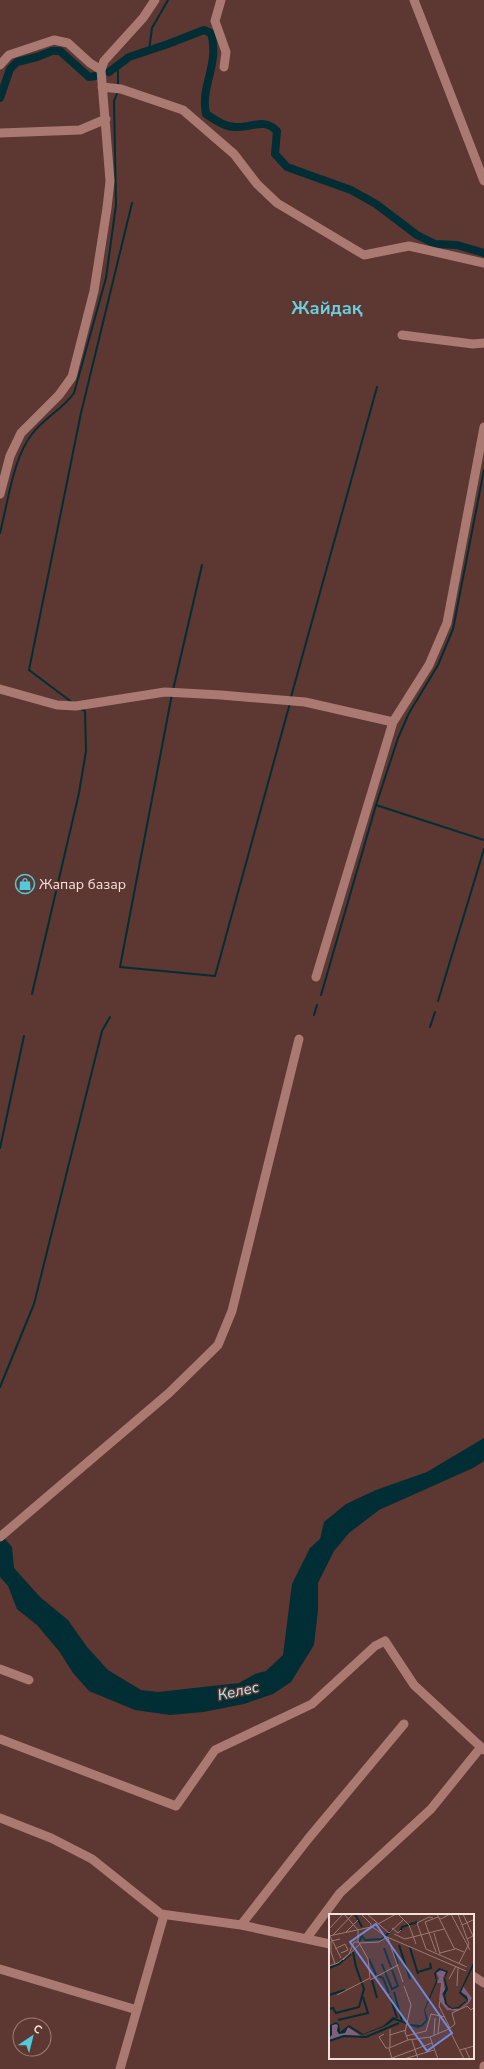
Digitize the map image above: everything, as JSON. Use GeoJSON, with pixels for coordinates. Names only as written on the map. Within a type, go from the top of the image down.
{"type":"FeatureCollection","features":[{"type":"Feature","properties":{"kind":"street"},"geometry":{"type":"LineString","coordinates":[[0,494],[10,456],[21,433],[59,395],[72,378],[94,291],[110,181],[106,119],[100,70],[104,61],[143,18],[155,0]]}},
{"type":"Feature","properties":{"kind":"street"},"geometry":{"type":"LineString","coordinates":[[220,0],[215,21],[226,52],[224,67]]}},
{"type":"Feature","properties":{"kind":"street"},"geometry":{"type":"LineString","coordinates":[[414,0],[484,181]]}},
{"type":"Feature","properties":{"kind":"street"},"geometry":{"type":"LineString","coordinates":[[0,65],[9,55],[54,40],[68,43],[100,70]]}},
{"type":"Feature","properties":{"kind":"street"},"geometry":{"type":"LineString","coordinates":[[102,87],[118,89],[183,110],[234,154],[257,184],[277,203],[364,255],[409,246],[484,263]]}},
{"type":"Feature","properties":{"kind":"street"},"geometry":{"type":"LineString","coordinates":[[0,133],[80,130],[106,119]]}},
{"type":"Feature","properties":{"kind":"street"},"geometry":{"type":"LineString","coordinates":[[402,335],[473,344],[484,343]]}},
{"type":"Feature","properties":{"kind":"street"},"geometry":{"type":"LineString","coordinates":[[316,977],[393,722],[429,665],[447,623],[484,427]]}},
{"type":"Feature","properties":{"kind":"street"},"geometry":{"type":"LineString","coordinates":[[0,689],[57,705],[76,706],[165,692],[304,702],[393,722]]}},
{"type":"Feature","properties":{"kind":"street"},"geometry":{"type":"LineString","coordinates":[[0,1537],[169,1393],[218,1345],[232,1311],[299,1039]]}},
{"type":"Feature","properties":{"kind":"street"},"geometry":{"type":"LineString","coordinates":[[0,1739],[176,1806],[215,1750],[312,1704],[375,1646],[385,1641],[414,1685],[482,1749],[431,1809],[340,1893],[306,1939]]}},
{"type":"Feature","properties":{"kind":"street"},"geometry":{"type":"LineString","coordinates":[[0,1669],[30,1680]]}},
{"type":"Feature","properties":{"kind":"street"},"geometry":{"type":"LineString","coordinates":[[241,1925],[308,1839],[404,1724]]}},
{"type":"Feature","properties":{"kind":"street"},"geometry":{"type":"LineString","coordinates":[[0,1818],[51,1838],[92,1859],[161,1914],[241,1925],[329,1944]]}},
{"type":"Feature","properties":{"kind":"street"},"geometry":{"type":"LineString","coordinates":[[120,2069],[164,1915]]}},
{"type":"Feature","properties":{"kind":"street"},"geometry":{"type":"LineString","coordinates":[[0,1969],[137,2010]]}},
{"type":"Feature","properties":{"kind":"street"},"geometry":{"type":"LineString","coordinates":[[474,1977],[484,1983]]}},
{"type":"Feature","properties":{"kind":"water","name":"Келес"},"geometry":{"type":"Polygon","coordinates":[[[484,1438],[484,1461],[473,1468],[379,1510],[349,1533],[334,1551],[318,1583],[318,1610],[314,1645],[291,1682],[273,1694],[244,1704],[203,1712],[170,1715],[135,1710],[89,1691],[73,1673],[59,1651],[37,1625],[17,1609],[8,1586],[0,1577],[0,1534],[12,1547],[14,1568],[40,1597],[68,1620],[87,1647],[108,1670],[141,1690],[158,1692],[239,1683],[255,1674],[266,1671],[283,1655],[292,1584],[310,1548],[320,1539],[324,1522],[346,1504],[376,1490],[427,1472],[484,1438]]]}},
{"type":"Feature","properties":{"kind":"waterway"},"geometry":{"type":"LineString","coordinates":[[149,50],[152,28],[168,0]]}},
{"type":"Feature","properties":{"kind":"waterway"},"geometry":{"type":"LineString","coordinates":[[109,72],[129,57],[204,30],[211,33],[213,55],[206,94],[206,114],[221,123],[234,127],[258,124],[268,125],[277,131],[275,154],[287,167],[351,190],[376,204],[417,235],[435,244],[457,245],[484,253]]}},
{"type":"Feature","properties":{"kind":"waterway"},"geometry":{"type":"LineString","coordinates":[[0,98],[10,69],[17,62],[37,57],[52,51],[60,51],[89,77],[96,76]]}},
{"type":"Feature","properties":{"kind":"waterway"},"geometry":{"type":"LineString","coordinates":[[118,65],[118,86]]}},
{"type":"Feature","properties":{"kind":"waterway"},"geometry":{"type":"LineString","coordinates":[[0,533],[16,468],[25,444],[37,428],[70,399],[74,393],[106,278],[116,205],[114,101],[118,91]]}},
{"type":"Feature","properties":{"kind":"waterway"},"geometry":{"type":"LineString","coordinates":[[73,703],[29,670],[81,413],[132,203]]}},
{"type":"Feature","properties":{"kind":"waterway"},"geometry":{"type":"LineString","coordinates":[[291,697],[377,387]]}},
{"type":"Feature","properties":{"kind":"waterway"},"geometry":{"type":"LineString","coordinates":[[484,470],[453,629],[438,665],[409,713],[398,738],[376,805],[484,840]]}},
{"type":"Feature","properties":{"kind":"waterway"},"geometry":{"type":"LineString","coordinates":[[173,690],[202,565]]}},
{"type":"Feature","properties":{"kind":"waterway"},"geometry":{"type":"LineString","coordinates":[[172,694],[120,967],[215,976],[290,703]]}},
{"type":"Feature","properties":{"kind":"waterway"},"geometry":{"type":"LineString","coordinates":[[32,994],[79,793],[86,751],[85,711],[81,709]]}},
{"type":"Feature","properties":{"kind":"waterway"},"geometry":{"type":"LineString","coordinates":[[321,995],[376,805]]}},
{"type":"Feature","properties":{"kind":"waterway"},"geometry":{"type":"LineString","coordinates":[[438,1001],[484,849]]}},
{"type":"Feature","properties":{"kind":"waterway"},"geometry":{"type":"LineString","coordinates":[[314,1015],[317,1005]]}},
{"type":"Feature","properties":{"kind":"waterway"},"geometry":{"type":"LineString","coordinates":[[430,1027],[435,1012]]}},
{"type":"Feature","properties":{"kind":"waterway"},"geometry":{"type":"LineString","coordinates":[[0,1387],[34,1304],[102,1031],[110,1017]]}},
{"type":"Feature","properties":{"kind":"waterway"},"geometry":{"type":"LineString","coordinates":[[0,1148],[24,1036]]}},
{"type":"Feature","properties":{"kind":"place","name":"Жапар базар"},"geometry":{"type":"Point","coordinates":[25,884]}},
{"type":"Feature","properties":{"kind":"district","name":"Жайдақ"},"geometry":{"type":"Point","coordinates":[327,308]}}]}
